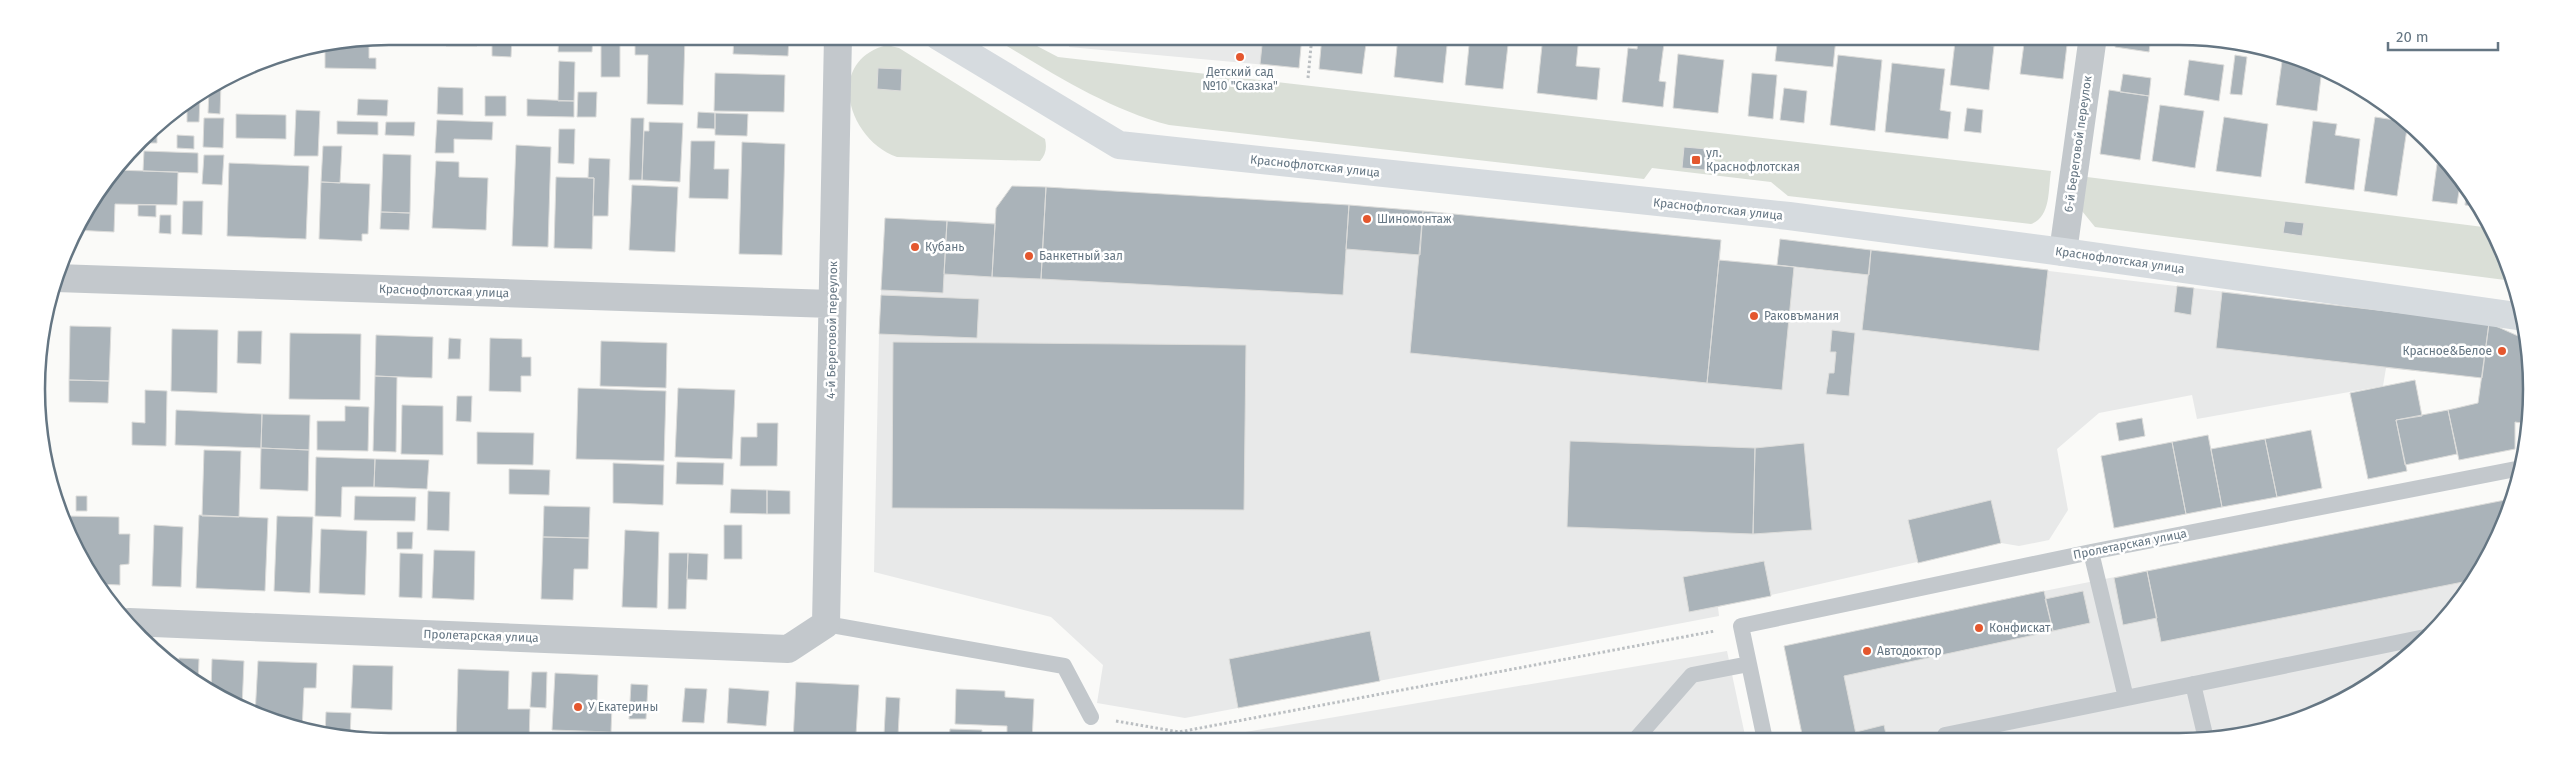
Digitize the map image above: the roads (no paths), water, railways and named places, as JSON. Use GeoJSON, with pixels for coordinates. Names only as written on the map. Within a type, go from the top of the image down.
{"type":"FeatureCollection","features":[{"type":"Feature","properties":{"kind":"street","name":"4-й Береговой переулок"},"geometry":{"type":"LineString","coordinates":[[826,624],[838,45]]}},
{"type":"Feature","properties":{"kind":"street","name":"Краснофлотская улица"},"geometry":{"type":"LineString","coordinates":[[953,45],[1119,145],[1789,216],[2063,252],[2515,316]]}},
{"type":"Feature","properties":{"kind":"street","name":"6-й Береговой переулок"},"geometry":{"type":"LineString","coordinates":[[2063,252],[2092,45]]}},
{"type":"Feature","properties":{"kind":"street","name":"Краснофлотская улица"},"geometry":{"type":"LineString","coordinates":[[63,278],[832,304]]}},
{"type":"Feature","properties":{"kind":"street","name":"Пролетарская улица"},"geometry":{"type":"LineString","coordinates":[[136,622],[788,649],[826,624]]}},
{"type":"Feature","properties":{"kind":"lane","name":"Пролетарская улица"},"geometry":{"type":"LineString","coordinates":[[1749,664],[1741,626],[2091,552],[2513,470]]}},
{"type":"Feature","properties":{"kind":"lane"},"geometry":{"type":"LineString","coordinates":[[2091,552],[2126,698]]}},
{"type":"Feature","properties":{"kind":"lane"},"geometry":{"type":"LineString","coordinates":[[826,624],[1064,666],[1091,717]]}},
{"type":"Feature","properties":{"kind":"lane"},"geometry":{"type":"LineString","coordinates":[[1955,733],[2415,639]]}},
{"type":"Feature","properties":{"kind":"lane"},"geometry":{"type":"LineString","coordinates":[[1641,733],[1692,675],[1749,664],[1764,733]]}},
{"type":"Feature","properties":{"kind":"lane"},"geometry":{"type":"LineString","coordinates":[[2193,684],[2204,732]]}},
{"type":"Feature","properties":{"kind":"place","name":"Детский сад №10 \"Сказка\""},"geometry":{"type":"Point","coordinates":[1240,57]}},
{"type":"Feature","properties":{"kind":"place","name":"ул. Краснофлотская"},"geometry":{"type":"Point","coordinates":[1696,160]}},
{"type":"Feature","properties":{"kind":"place","name":"Шиномонтаж"},"geometry":{"type":"Point","coordinates":[1367,219]}},
{"type":"Feature","properties":{"kind":"place","name":"Кубань"},"geometry":{"type":"Point","coordinates":[915,247]}},
{"type":"Feature","properties":{"kind":"place","name":"Банкетный зал"},"geometry":{"type":"Point","coordinates":[1029,256]}},
{"type":"Feature","properties":{"kind":"place","name":"Раковъмания"},"geometry":{"type":"Point","coordinates":[1754,316]}},
{"type":"Feature","properties":{"kind":"place","name":"Красное&Белое"},"geometry":{"type":"Point","coordinates":[2502,351]}},
{"type":"Feature","properties":{"kind":"place","name":"Конфискат"},"geometry":{"type":"Point","coordinates":[1979,628]}},
{"type":"Feature","properties":{"kind":"place","name":"Автодоктор"},"geometry":{"type":"Point","coordinates":[1867,651]}},
{"type":"Feature","properties":{"kind":"place","name":"У Екатерины"},"geometry":{"type":"Point","coordinates":[578,707]}}]}
